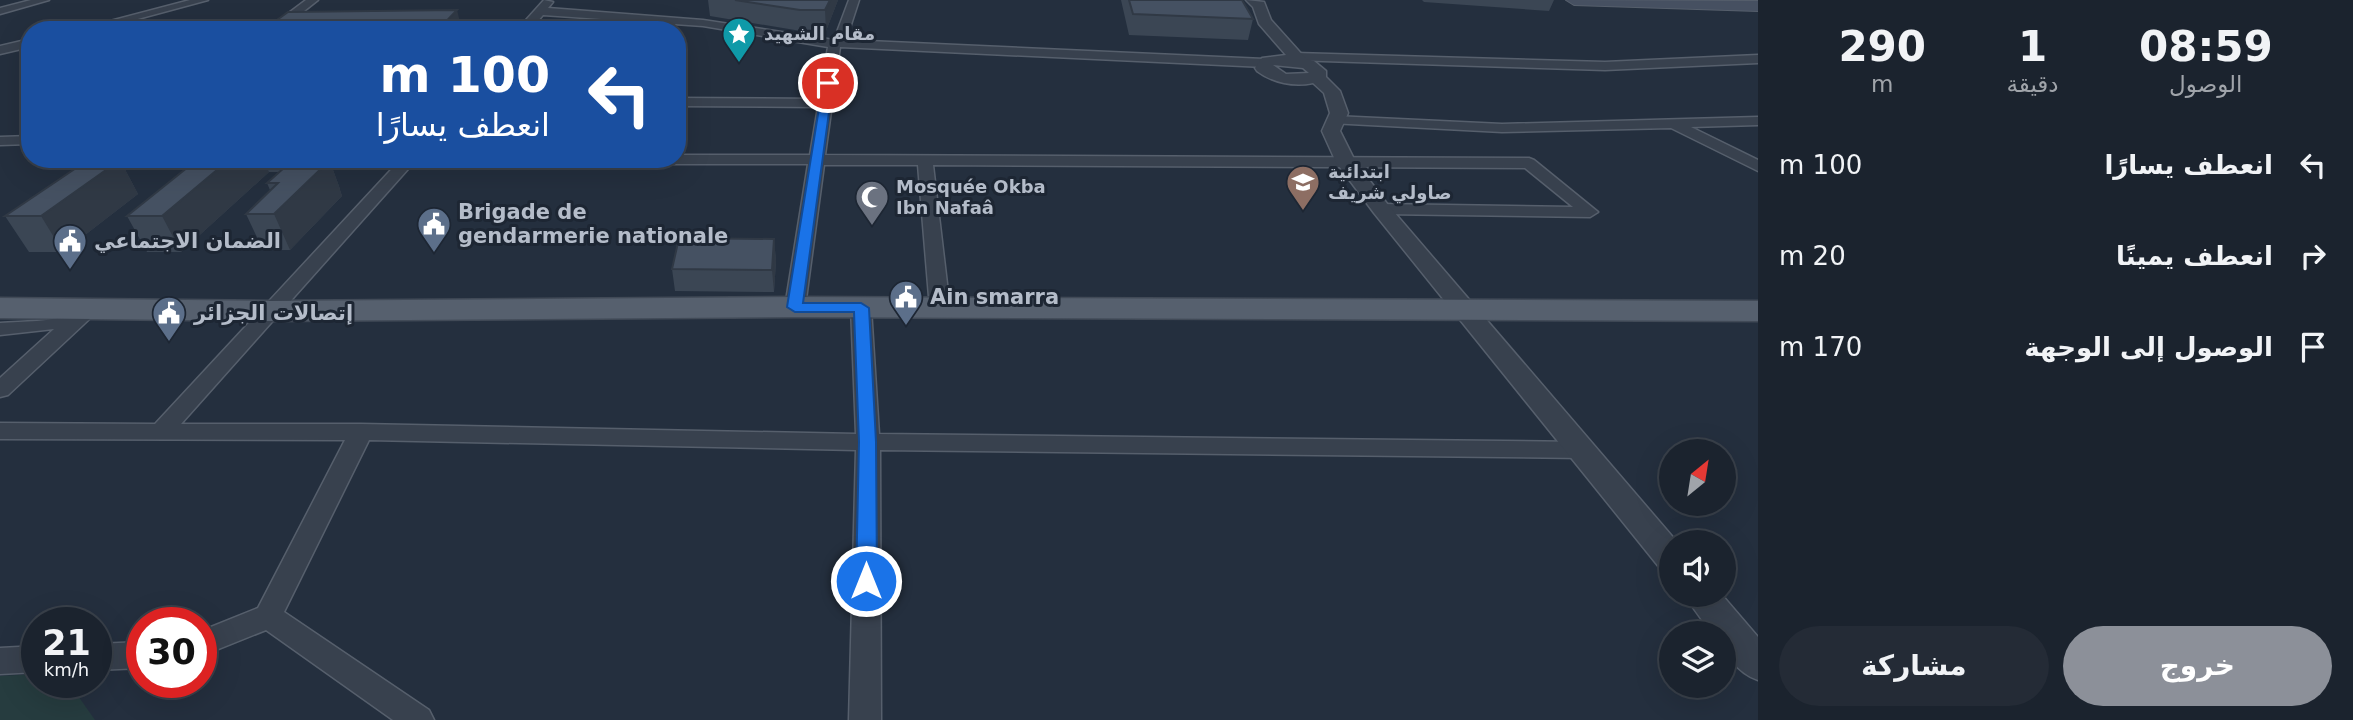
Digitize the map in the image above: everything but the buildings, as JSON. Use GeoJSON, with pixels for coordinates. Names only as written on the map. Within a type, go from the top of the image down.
{"type":"FeatureCollection","features":[{"type":"Feature","properties":{"kind":"main road"},"geometry":{"type":"LineString","coordinates":[[1574,0],[1758,6]]}},
{"type":"Feature","properties":{"kind":"main road"},"geometry":{"type":"LineString","coordinates":[[0,308],[84,312],[795,307],[1758,311]]}},
{"type":"Feature","properties":{"kind":"street"},"geometry":{"type":"LineString","coordinates":[[0,11],[44,0]]}},
{"type":"Feature","properties":{"kind":"street"},"geometry":{"type":"LineString","coordinates":[[118,21],[203,0]]}},
{"type":"Feature","properties":{"kind":"street"},"geometry":{"type":"LineString","coordinates":[[284,21],[313,0]]}},
{"type":"Feature","properties":{"kind":"street"},"geometry":{"type":"LineString","coordinates":[[531,21],[549,0]]}},
{"type":"Feature","properties":{"kind":"street"},"geometry":{"type":"LineString","coordinates":[[795,307],[836,44],[854,0]]}},
{"type":"Feature","properties":{"kind":"street"},"geometry":{"type":"LineString","coordinates":[[1253,0],[1259,5],[1264,21],[1332,91],[1339,113],[1331,131],[1346,162],[1381,209],[1659,543]]}},
{"type":"Feature","properties":{"kind":"street"},"geometry":{"type":"LineString","coordinates":[[540,11],[676,21]]}},
{"type":"Feature","properties":{"kind":"street"},"geometry":{"type":"LineString","coordinates":[[686,22],[836,44],[1272,66],[1294,80],[1304,65]]}},
{"type":"Feature","properties":{"kind":"street"},"geometry":{"type":"LineString","coordinates":[[1272,66],[1284,43]]}},
{"type":"Feature","properties":{"kind":"street"},"geometry":{"type":"LineString","coordinates":[[0,50],[21,45]]}},
{"type":"Feature","properties":{"kind":"street"},"geometry":{"type":"LineString","coordinates":[[1304,65],[1605,66],[1758,60]]}},
{"type":"Feature","properties":{"kind":"street"},"geometry":{"type":"LineString","coordinates":[[686,102],[825,103]]}},
{"type":"Feature","properties":{"kind":"street"},"geometry":{"type":"LineString","coordinates":[[1335,120],[1502,128],[1758,121]]}},
{"type":"Feature","properties":{"kind":"street"},"geometry":{"type":"LineString","coordinates":[[1675,124],[1758,166]]}},
{"type":"Feature","properties":{"kind":"street"},"geometry":{"type":"LineString","coordinates":[[0,141],[21,140]]}},
{"type":"Feature","properties":{"kind":"street"},"geometry":{"type":"LineString","coordinates":[[686,160],[1529,163],[1590,212],[1381,209]]}},
{"type":"Feature","properties":{"kind":"street"},"geometry":{"type":"LineString","coordinates":[[925,161],[940,309]]}},
{"type":"Feature","properties":{"kind":"street"},"geometry":{"type":"LineString","coordinates":[[160,433],[403,168]]}},
{"type":"Feature","properties":{"kind":"street"},"geometry":{"type":"LineString","coordinates":[[861,308],[868,442],[865,720]]}},
{"type":"Feature","properties":{"kind":"street"},"geometry":{"type":"LineString","coordinates":[[0,329],[44,326],[84,312]]}},
{"type":"Feature","properties":{"kind":"street"},"geometry":{"type":"LineString","coordinates":[[0,390],[84,312]]}},
{"type":"Feature","properties":{"kind":"street"},"geometry":{"type":"LineString","coordinates":[[0,431],[361,432],[868,442],[1583,450]]}},
{"type":"Feature","properties":{"kind":"street"},"geometry":{"type":"LineString","coordinates":[[217,637],[268,616],[361,432]]}},
{"type":"Feature","properties":{"kind":"street"},"geometry":{"type":"LineString","coordinates":[[1711,607],[1758,664]]}},
{"type":"Feature","properties":{"kind":"street"},"geometry":{"type":"LineString","coordinates":[[268,616],[418,720]]}},
{"type":"Feature","properties":{"kind":"street"},"geometry":{"type":"LineString","coordinates":[[0,660],[21,659]]}},
{"type":"Feature","properties":{"kind":"green space"},"geometry":{"type":"Polygon","coordinates":[[[21,675],[21,698],[80,698],[95,720],[0,720],[0,676],[21,675]]]}},
{"type":"Feature","properties":{"kind":"place","name":"مقام الشهيد"},"geometry":{"type":"Point","coordinates":[739,64]}},
{"type":"Feature","properties":{"kind":"place","name":"ابتدائية صاولي شريف"},"geometry":{"type":"Point","coordinates":[1303,212]}},
{"type":"Feature","properties":{"kind":"place","name":"Mosquée Okba Ibn Nafaâ"},"geometry":{"type":"Point","coordinates":[872,227]}},
{"type":"Feature","properties":{"kind":"place","name":"Brigade de gendarmerie nationale"},"geometry":{"type":"Point","coordinates":[434,254]}},
{"type":"Feature","properties":{"kind":"place","name":"الضمان الاجتماعي"},"geometry":{"type":"Point","coordinates":[70,271]}},
{"type":"Feature","properties":{"kind":"place","name":"Ain smarra"},"geometry":{"type":"Point","coordinates":[906,327]}},
{"type":"Feature","properties":{"kind":"place","name":"إتصالات الجزائر"},"geometry":{"type":"Point","coordinates":[169,343]}},
{"type":"Feature","properties":{"kind":"route"},"geometry":{"type":"LineString","coordinates":[[828,83],[795,307],[861,308],[868,442],[866,581]]}}]}
